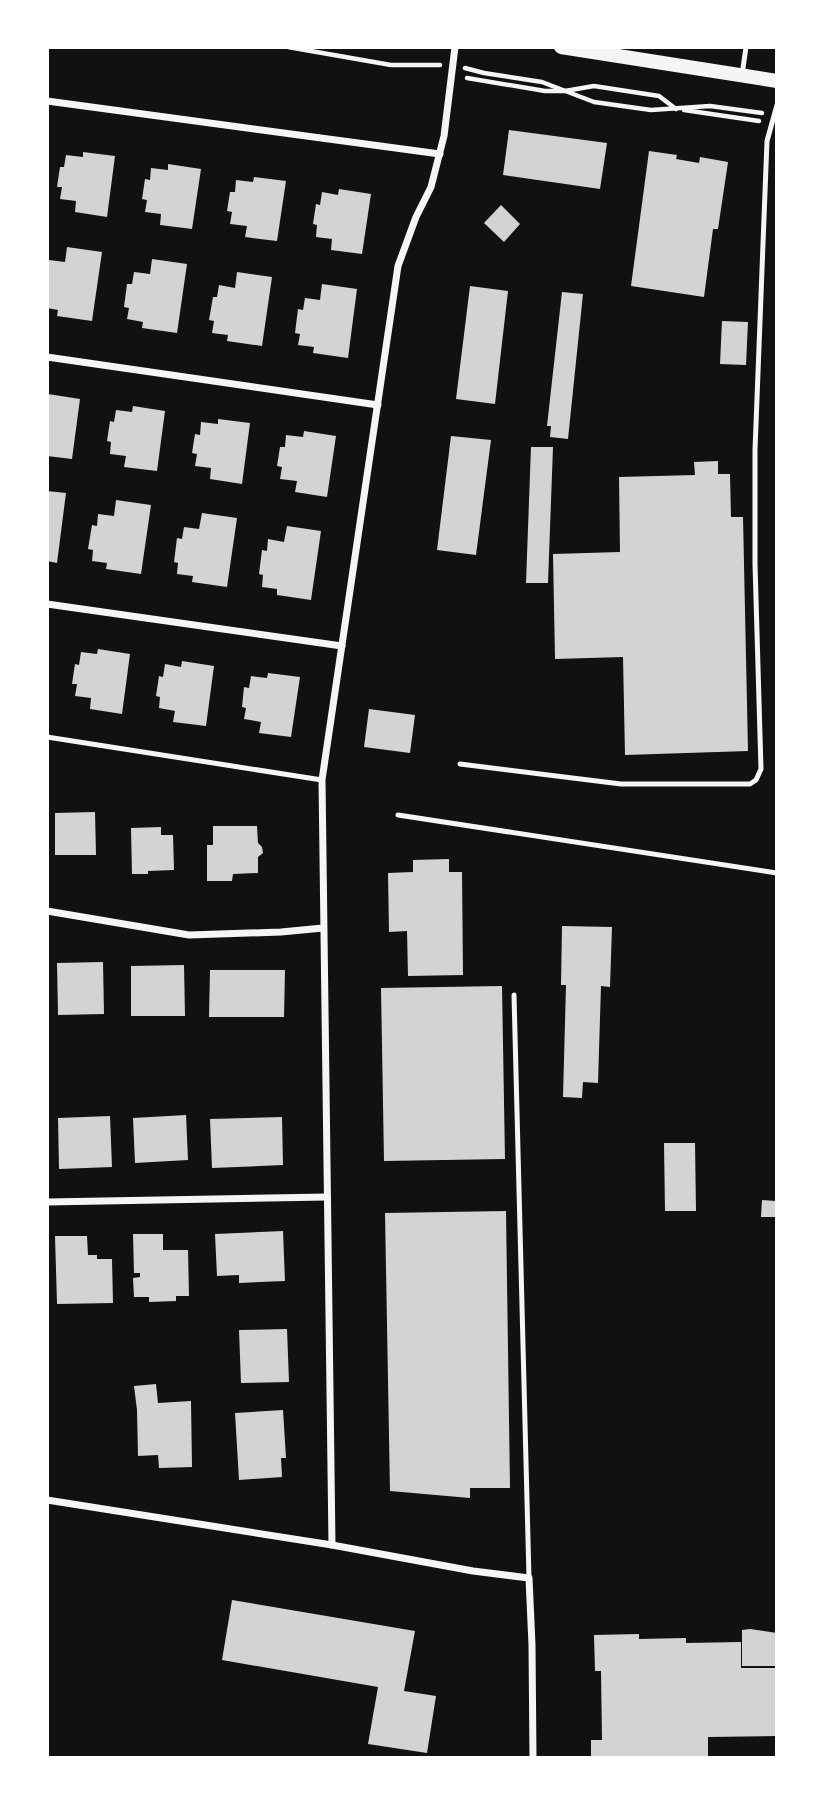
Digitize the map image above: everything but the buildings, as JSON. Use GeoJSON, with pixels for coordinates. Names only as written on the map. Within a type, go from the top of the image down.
{"type":"FeatureCollection","features":[{"type":"Feature","properties":{"kind":"main road"},"geometry":{"type":"LineString","coordinates":[[561,47],[777,81]]}},
{"type":"Feature","properties":{"kind":"street"},"geometry":{"type":"LineString","coordinates":[[332,1545],[322,780],[398,266],[416,217],[431,187],[440,154],[455,47]]}},
{"type":"Feature","properties":{"kind":"street"},"geometry":{"type":"LineString","coordinates":[[47,101],[440,154]]}},
{"type":"Feature","properties":{"kind":"street"},"geometry":{"type":"LineString","coordinates":[[47,357],[378,405]]}},
{"type":"Feature","properties":{"kind":"street"},"geometry":{"type":"LineString","coordinates":[[47,604],[342,646]]}},
{"type":"Feature","properties":{"kind":"street"},"geometry":{"type":"LineString","coordinates":[[47,911],[189,935],[324,928]]}},
{"type":"Feature","properties":{"kind":"street"},"geometry":{"type":"LineString","coordinates":[[47,1202],[327,1197]]}},
{"type":"Feature","properties":{"kind":"street"},"geometry":{"type":"LineString","coordinates":[[47,1500],[529,1578],[533,1645],[533,1758]]}},
{"type":"Feature","properties":{"kind":"lane"},"geometry":{"type":"LineString","coordinates":[[742,76],[746,47]]}},
{"type":"Feature","properties":{"kind":"lane"},"geometry":{"type":"LineString","coordinates":[[460,764],[621,784],[750,784],[756,780],[761,769],[755,564],[755,450],[767,141],[777,105]]}},
{"type":"Feature","properties":{"kind":"lane"},"geometry":{"type":"LineString","coordinates":[[47,737],[322,780]]}},
{"type":"Feature","properties":{"kind":"lane"},"geometry":{"type":"LineString","coordinates":[[398,815],[777,873]]}},
{"type":"Feature","properties":{"kind":"lane"},"geometry":{"type":"LineString","coordinates":[[514,995],[529,1578]]}},
{"type":"Feature","properties":{"kind":"path"},"geometry":{"type":"LineString","coordinates":[[288,47],[391,65],[453,65],[542,82],[594,102],[650,110],[710,106],[775,114]]}},
{"type":"Feature","properties":{"kind":"path"},"geometry":{"type":"LineString","coordinates":[[452,76],[545,91],[594,86],[659,96],[677,109],[772,123]]}}]}
